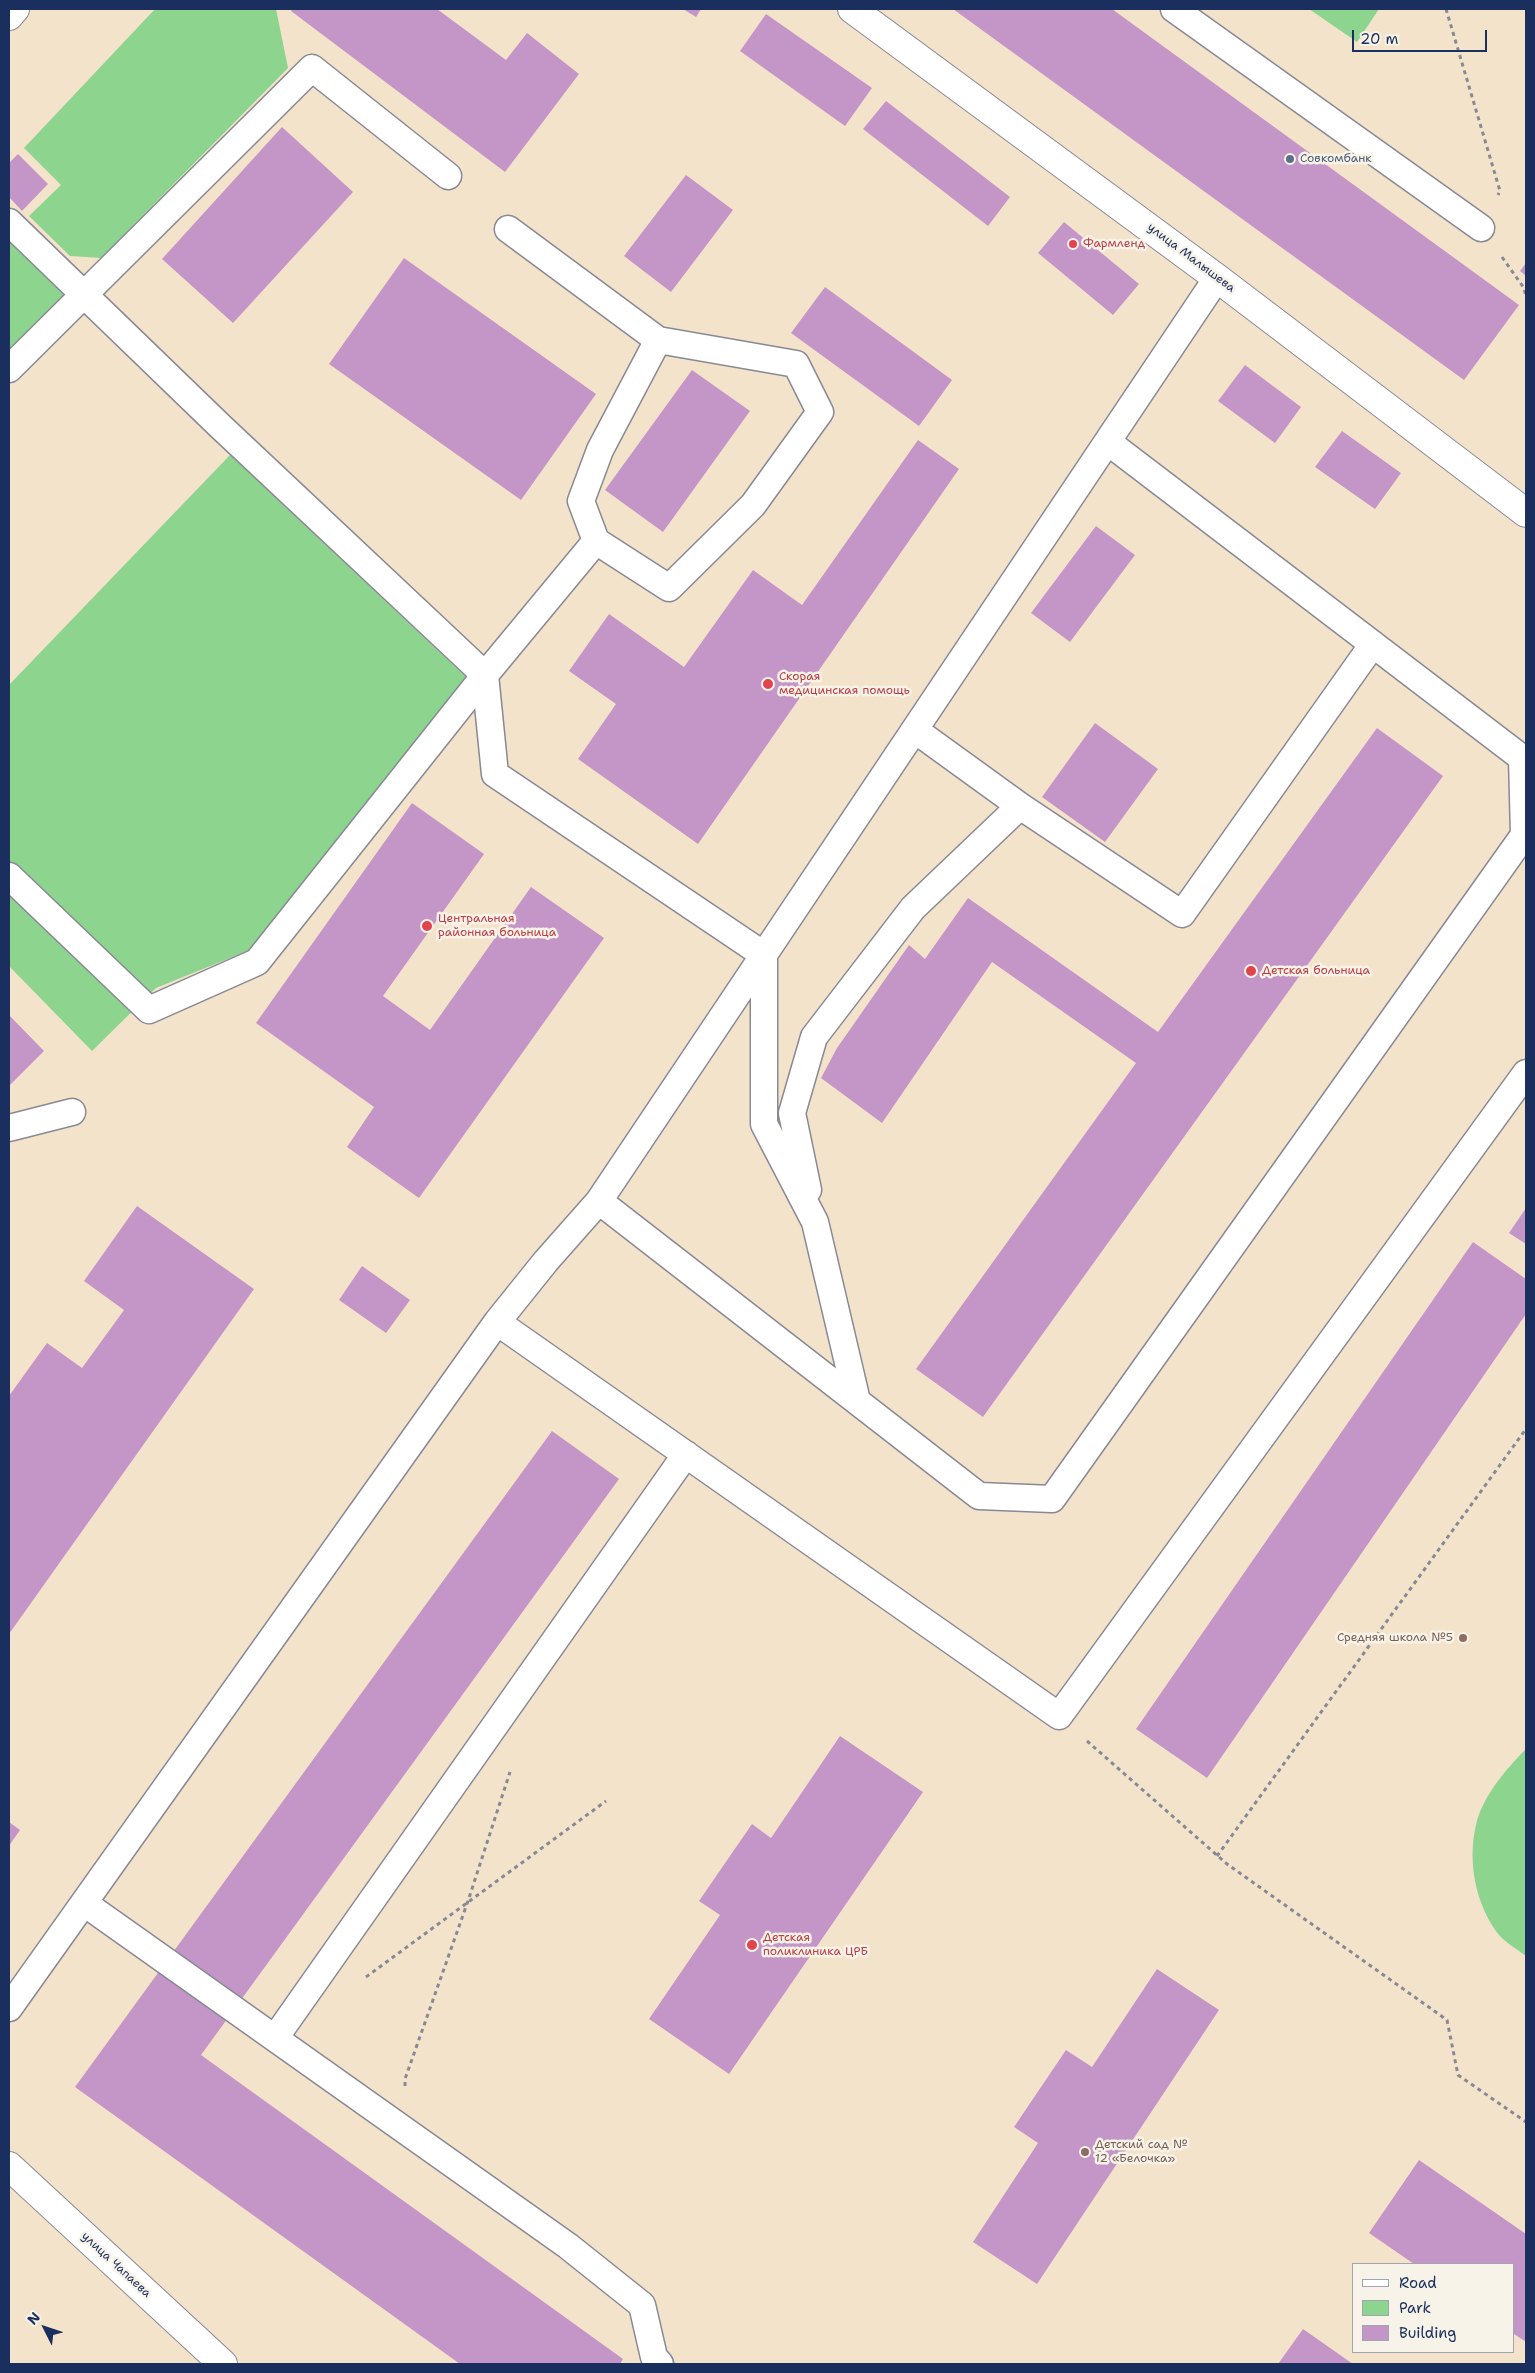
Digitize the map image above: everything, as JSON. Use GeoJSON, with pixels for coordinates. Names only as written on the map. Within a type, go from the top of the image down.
{"type":"FeatureCollection","features":[{"type":"Feature","properties":{"kind":"street","name":"улица Малышева"},"geometry":{"type":"LineString","coordinates":[[852,9],[1217,278],[1526,512]]}},
{"type":"Feature","properties":{"kind":"street","name":"улица Чапаева"},"geometry":{"type":"LineString","coordinates":[[9,2166],[223,2364]]}},
{"type":"Feature","properties":{"kind":"lane"},"geometry":{"type":"LineString","coordinates":[[1174,9],[1481,228]]}},
{"type":"Feature","properties":{"kind":"lane"},"geometry":{"type":"LineString","coordinates":[[9,369],[83,293],[312,68],[448,176]]}},
{"type":"Feature","properties":{"kind":"lane"},"geometry":{"type":"LineString","coordinates":[[9,222],[485,675],[495,774],[764,955]]}},
{"type":"Feature","properties":{"kind":"lane"},"geometry":{"type":"LineString","coordinates":[[508,230],[658,340],[796,364],[820,412],[753,505],[669,588],[596,541],[581,501],[600,450],[658,340]]}},
{"type":"Feature","properties":{"kind":"lane"},"geometry":{"type":"LineString","coordinates":[[9,2008],[497,1322],[546,1261],[599,1201],[1217,278]]}},
{"type":"Feature","properties":{"kind":"lane"},"geometry":{"type":"LineString","coordinates":[[599,1201],[979,1496],[1052,1499],[1524,835],[1522,758],[1108,442]]}},
{"type":"Feature","properties":{"kind":"lane"},"geometry":{"type":"LineString","coordinates":[[9,876],[149,1010],[257,962],[485,675],[596,541]]}},
{"type":"Feature","properties":{"kind":"lane"},"geometry":{"type":"LineString","coordinates":[[915,730],[1020,806],[1182,914],[1373,644]]}},
{"type":"Feature","properties":{"kind":"lane"},"geometry":{"type":"LineString","coordinates":[[857,1401],[815,1222],[792,1113],[814,1037],[913,908],[1020,806]]}},
{"type":"Feature","properties":{"kind":"lane"},"geometry":{"type":"LineString","coordinates":[[764,955],[764,1124],[815,1222]]}},
{"type":"Feature","properties":{"kind":"lane"},"geometry":{"type":"LineString","coordinates":[[497,1322],[1059,1716],[1526,1073]]}},
{"type":"Feature","properties":{"kind":"lane"},"geometry":{"type":"LineString","coordinates":[[9,1128],[72,1112]]}},
{"type":"Feature","properties":{"kind":"lane"},"geometry":{"type":"LineString","coordinates":[[276,2038],[686,1454]]}},
{"type":"Feature","properties":{"kind":"lane"},"geometry":{"type":"LineString","coordinates":[[84,1903],[568,2246],[642,2305],[654,2357],[660,2364]]}},
{"type":"Feature","properties":{"kind":"path"},"geometry":{"type":"LineString","coordinates":[[1446,9],[1500,191],[1481,228],[1524,288],[1526,297]]}},
{"type":"Feature","properties":{"kind":"path"},"geometry":{"type":"LineString","coordinates":[[1217,1856],[1526,1429]]}},
{"type":"Feature","properties":{"kind":"path"},"geometry":{"type":"LineString","coordinates":[[1059,1716],[1217,1856],[1447,2020],[1458,2075],[1526,2122]]}},
{"type":"Feature","properties":{"kind":"path"},"geometry":{"type":"LineString","coordinates":[[408,2132],[405,2079],[468,1901],[514,1758],[491,1730]]}},
{"type":"Feature","properties":{"kind":"path"},"geometry":{"type":"LineString","coordinates":[[314,1983],[348,1991],[606,1801]]}},
{"type":"Feature","properties":{"kind":"green space"},"geometry":{"type":"Polygon","coordinates":[[[155,9],[276,9],[288,68],[101,258],[70,256],[29,216],[61,185],[24,148],[155,9]]]}},
{"type":"Feature","properties":{"kind":"green space"},"geometry":{"type":"Polygon","coordinates":[[[1309,9],[1379,9],[1357,42],[1309,9]]]}},
{"type":"Feature","properties":{"kind":"green space"},"geometry":{"type":"Polygon","coordinates":[[[9,241],[66,295],[9,352],[9,241]]]}},
{"type":"Feature","properties":{"kind":"green space"},"geometry":{"type":"Polygon","coordinates":[[[230,455],[466,677],[257,947],[156,988],[92,1051],[9,966],[9,685],[230,455]]]}},
{"type":"Feature","properties":{"kind":"green space"},"geometry":{"type":"Polygon","coordinates":[[[1526,1749],[1526,1956],[1499,1935],[1484,1911],[1475,1883],[1473,1839],[1479,1815],[1489,1794],[1503,1774],[1526,1749]]]}},
{"type":"Feature","properties":{"kind":"building"},"geometry":{"type":"Polygon","coordinates":[[[292,9],[437,9],[506,60],[527,33],[579,74],[505,172],[291,11],[292,9]]]}},
{"type":"Feature","properties":{"kind":"building"},"geometry":{"type":"Polygon","coordinates":[[[683,9],[701,9],[696,17],[683,9]]]}},
{"type":"Feature","properties":{"kind":"building"},"geometry":{"type":"Polygon","coordinates":[[[953,9],[1112,9],[1519,305],[1464,380],[953,9]]]}},
{"type":"Feature","properties":{"kind":"building"},"geometry":{"type":"Polygon","coordinates":[[[766,14],[872,88],[845,126],[740,51],[766,14]]]}},
{"type":"Feature","properties":{"kind":"building"},"geometry":{"type":"Polygon","coordinates":[[[886,101],[1010,197],[988,226],[863,129],[886,101]]]}},
{"type":"Feature","properties":{"kind":"building"},"geometry":{"type":"Polygon","coordinates":[[[282,127],[353,192],[233,323],[162,259],[282,127]]]}},
{"type":"Feature","properties":{"kind":"building"},"geometry":{"type":"Polygon","coordinates":[[[18,154],[48,184],[22,211],[9,197],[9,163],[18,154]]]}},
{"type":"Feature","properties":{"kind":"building"},"geometry":{"type":"Polygon","coordinates":[[[686,175],[733,210],[671,292],[624,256],[686,175]]]}},
{"type":"Feature","properties":{"kind":"building"},"geometry":{"type":"Polygon","coordinates":[[[1064,222],[1139,284],[1113,315],[1038,253],[1064,222]]]}},
{"type":"Feature","properties":{"kind":"building"},"geometry":{"type":"Polygon","coordinates":[[[404,258],[596,394],[521,500],[329,364],[404,258]]]}},
{"type":"Feature","properties":{"kind":"building"},"geometry":{"type":"Polygon","coordinates":[[[1526,263],[1526,276],[1520,271],[1526,263]]]}},
{"type":"Feature","properties":{"kind":"building"},"geometry":{"type":"Polygon","coordinates":[[[825,287],[952,380],[919,426],[791,333],[825,287]]]}},
{"type":"Feature","properties":{"kind":"building"},"geometry":{"type":"Polygon","coordinates":[[[1245,365],[1301,407],[1275,443],[1218,401],[1245,365]]]}},
{"type":"Feature","properties":{"kind":"building"},"geometry":{"type":"Polygon","coordinates":[[[692,370],[750,411],[663,532],[605,490],[692,370]]]}},
{"type":"Feature","properties":{"kind":"building"},"geometry":{"type":"Polygon","coordinates":[[[1342,431],[1401,473],[1375,509],[1315,467],[1342,431]]]}},
{"type":"Feature","properties":{"kind":"building"},"geometry":{"type":"Polygon","coordinates":[[[918,440],[959,469],[698,844],[578,759],[616,704],[569,671],[609,614],[684,667],[753,570],[802,605],[918,440]]]}},
{"type":"Feature","properties":{"kind":"building"},"geometry":{"type":"Polygon","coordinates":[[[1096,526],[1135,555],[1070,642],[1031,613],[1096,526]]]}},
{"type":"Feature","properties":{"kind":"building"},"geometry":{"type":"Polygon","coordinates":[[[1095,723],[1158,769],[1105,842],[1042,797],[1095,723]]]}},
{"type":"Feature","properties":{"kind":"building"},"geometry":{"type":"Polygon","coordinates":[[[1377,728],[1443,776],[983,1417],[916,1369],[1136,1063],[992,962],[882,1123],[821,1078],[837,1048],[909,945],[925,959],[968,898],[1158,1032],[1377,728]]]}},
{"type":"Feature","properties":{"kind":"building"},"geometry":{"type":"Polygon","coordinates":[[[412,803],[484,854],[383,996],[430,1030],[531,887],[604,938],[419,1198],[347,1147],[374,1107],[256,1023],[412,803]]]}},
{"type":"Feature","properties":{"kind":"building"},"geometry":{"type":"Polygon","coordinates":[[[9,1015],[44,1051],[9,1086],[9,1015]]]}},
{"type":"Feature","properties":{"kind":"building"},"geometry":{"type":"Polygon","coordinates":[[[137,1206],[254,1289],[9,1634],[9,1396],[47,1343],[82,1368],[124,1310],[84,1281],[137,1206]]]}},
{"type":"Feature","properties":{"kind":"building"},"geometry":{"type":"Polygon","coordinates":[[[1526,1208],[1526,1244],[1509,1233],[1526,1208]]]}},
{"type":"Feature","properties":{"kind":"building"},"geometry":{"type":"Polygon","coordinates":[[[1473,1242],[1526,1279],[1526,1314],[1207,1778],[1136,1729],[1473,1242]]]}},
{"type":"Feature","properties":{"kind":"building"},"geometry":{"type":"Polygon","coordinates":[[[362,1266],[410,1300],[386,1333],[339,1300],[362,1266]]]}},
{"type":"Feature","properties":{"kind":"building"},"geometry":{"type":"Polygon","coordinates":[[[552,1431],[619,1479],[201,2055],[623,2359],[620,2364],[460,2364],[75,2087],[552,1431]]]}},
{"type":"Feature","properties":{"kind":"building"},"geometry":{"type":"Polygon","coordinates":[[[840,1736],[923,1792],[729,2074],[649,2019],[720,1915],[699,1901],[752,1824],[771,1838],[840,1736]]]}},
{"type":"Feature","properties":{"kind":"building"},"geometry":{"type":"Polygon","coordinates":[[[9,1822],[20,1830],[9,1846],[9,1822]]]}},
{"type":"Feature","properties":{"kind":"building"},"geometry":{"type":"Polygon","coordinates":[[[1157,1969],[1219,2010],[1037,2284],[973,2242],[1038,2143],[1014,2127],[1066,2050],[1092,2067],[1157,1969]]]}},
{"type":"Feature","properties":{"kind":"building"},"geometry":{"type":"Polygon","coordinates":[[[1419,2160],[1526,2234],[1526,2342],[1515,2335],[1515,2263],[1413,2263],[1369,2233],[1419,2160]]]}},
{"type":"Feature","properties":{"kind":"building"},"geometry":{"type":"Polygon","coordinates":[[[1303,2329],[1353,2364],[1278,2364],[1303,2329]]]}},
{"type":"Feature","properties":{"kind":"place","name":"Совкомбанк"},"geometry":{"type":"Point","coordinates":[1290,159]}},
{"type":"Feature","properties":{"kind":"place","name":"Фармленд"},"geometry":{"type":"Point","coordinates":[1073,244]}},
{"type":"Feature","properties":{"kind":"place","name":"Скорая медицинская помощь"},"geometry":{"type":"Point","coordinates":[768,684]}},
{"type":"Feature","properties":{"kind":"place","name":"Центральная районная больница"},"geometry":{"type":"Point","coordinates":[427,926]}},
{"type":"Feature","properties":{"kind":"place","name":"Детская больница"},"geometry":{"type":"Point","coordinates":[1251,971]}},
{"type":"Feature","properties":{"kind":"place","name":"Средняя школа №5"},"geometry":{"type":"Point","coordinates":[1463,1638]}},
{"type":"Feature","properties":{"kind":"place","name":"Детская поликлиника ЦРБ"},"geometry":{"type":"Point","coordinates":[752,1945]}},
{"type":"Feature","properties":{"kind":"place","name":"Детский сад № 12 «Белочка»"},"geometry":{"type":"Point","coordinates":[1085,2152]}}]}
